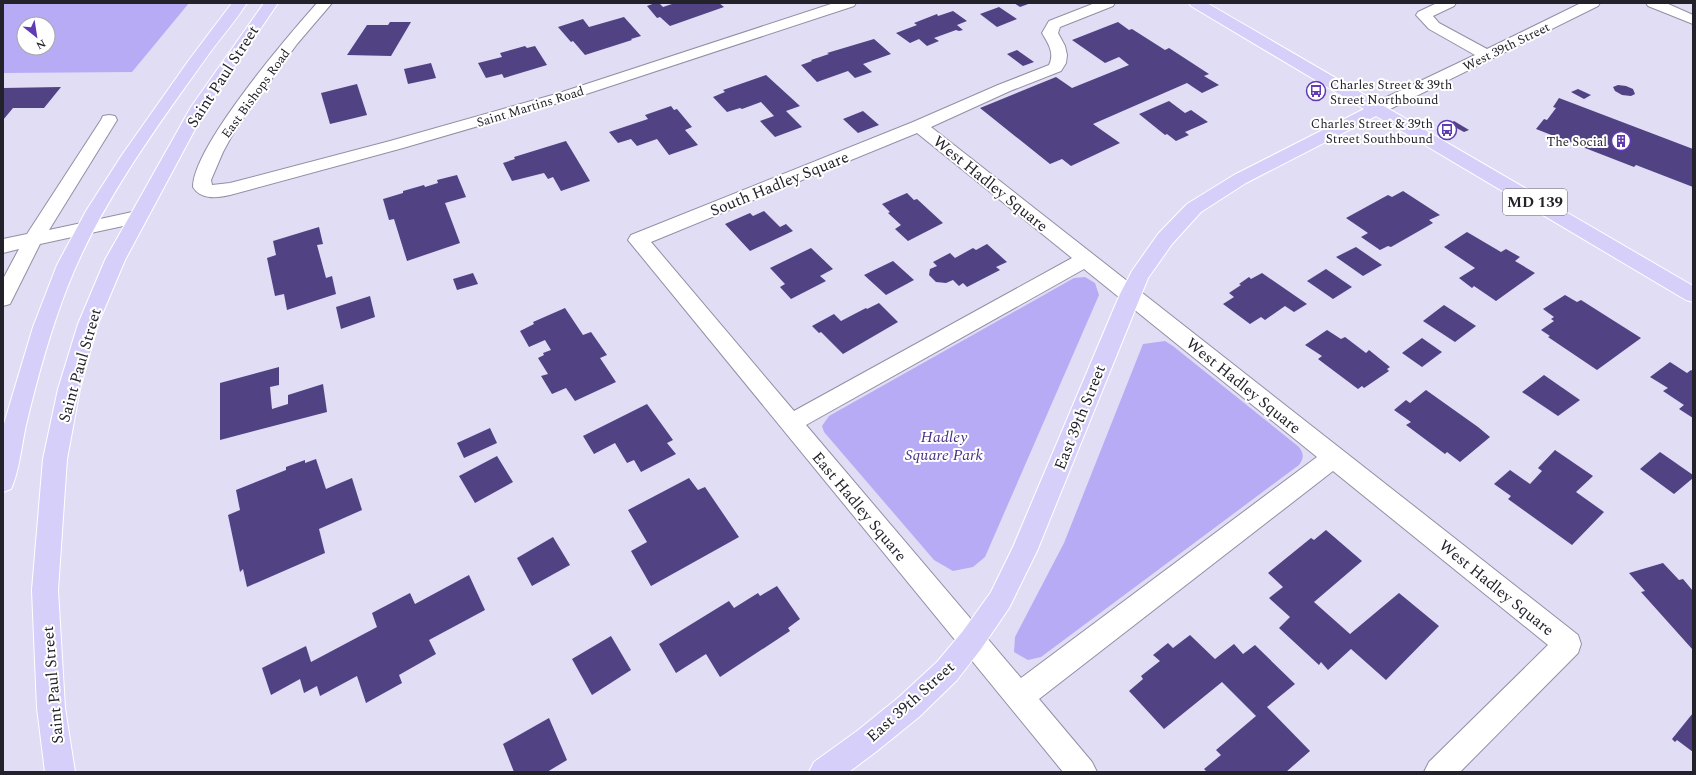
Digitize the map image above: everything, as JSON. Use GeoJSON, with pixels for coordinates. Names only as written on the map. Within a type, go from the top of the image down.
{"type":"FeatureCollection","features":[{"type":"Feature","properties":{"kind":"main road","name":"Saint Paul Street"},"geometry":{"type":"LineString","coordinates":[[3,482],[8,447],[46,318],[67,266],[85,228],[117,174],[182,78],[240,3]]}},
{"type":"Feature","properties":{"kind":"main road","name":"Saint Paul Street"},"geometry":{"type":"LineString","coordinates":[[60,772],[51,708],[45,590],[55,459],[69,389],[88,324],[115,260],[137,217],[199,107],[271,3]]}},
{"type":"Feature","properties":{"kind":"main road","name":"MD 139"},"geometry":{"type":"LineString","coordinates":[[1196,3],[1693,295]]}},
{"type":"Feature","properties":{"kind":"main road","name":"East 39th Street"},"geometry":{"type":"LineString","coordinates":[[824,772],[909,707],[947,671],[972,640],[1000,600],[1024,551],[1130,294],[1140,276],[1165,239],[1194,208],[1240,180],[1376,110]]}},
{"type":"Feature","properties":{"kind":"street","name":"East Bishops Road"},"geometry":{"type":"LineString","coordinates":[[206,191],[202,187],[202,180],[214,152],[228,127],[292,41],[325,3]]}},
{"type":"Feature","properties":{"kind":"street","name":"Saint Martins Road"},"geometry":{"type":"LineString","coordinates":[[206,191],[214,192],[230,189],[484,120],[640,73],[849,3]]}},
{"type":"Feature","properties":{"kind":"street","name":"South Hadley Square"},"geometry":{"type":"LineString","coordinates":[[638,240],[919,126],[1004,88],[1055,68],[1059,62],[1060,53],[1050,33],[1054,24],[1108,3]]}},
{"type":"Feature","properties":{"kind":"street"},"geometry":{"type":"LineString","coordinates":[[1449,3],[1423,15],[1434,26],[1487,55]]}},
{"type":"Feature","properties":{"kind":"street"},"geometry":{"type":"LineString","coordinates":[[1653,3],[1693,20]]}},
{"type":"Feature","properties":{"kind":"street","name":"West 39th Street"},"geometry":{"type":"LineString","coordinates":[[1376,110],[1585,4]]}},
{"type":"Feature","properties":{"kind":"street"},"geometry":{"type":"LineString","coordinates":[[3,299],[33,240],[109,120]]}},
{"type":"Feature","properties":{"kind":"street","name":"West Hadley Square"},"geometry":{"type":"LineString","coordinates":[[919,126],[1568,644],[1440,772]]}},
{"type":"Feature","properties":{"kind":"street"},"geometry":{"type":"LineString","coordinates":[[3,246],[137,217]]}},
{"type":"Feature","properties":{"kind":"street","name":"East Hadley Square"},"geometry":{"type":"LineString","coordinates":[[638,240],[1082,772]]}},
{"type":"Feature","properties":{"kind":"street"},"geometry":{"type":"LineString","coordinates":[[791,423],[1086,259]]}},
{"type":"Feature","properties":{"kind":"street"},"geometry":{"type":"LineString","coordinates":[[1019,697],[1334,457]]}},
{"type":"Feature","properties":{"kind":"green space"},"geometry":{"type":"Polygon","coordinates":[[[3,3],[189,3],[132,72],[3,73],[3,3]]]}},
{"type":"Feature","properties":{"kind":"green space","name":"Hadley Square Park"},"geometry":{"type":"Polygon","coordinates":[[[1085,277],[1095,283],[1099,295],[985,557],[973,567],[953,571],[934,560],[824,432],[822,426],[829,416],[1074,278],[1085,277]]]}},
{"type":"Feature","properties":{"kind":"green space"},"geometry":{"type":"Polygon","coordinates":[[[1165,341],[1299,447],[1303,454],[1302,460],[1299,465],[1041,657],[1028,660],[1014,652],[1015,637],[1064,543],[1143,344],[1165,341]]]}},
{"type":"Feature","properties":{"kind":"building"},"geometry":{"type":"Polygon","coordinates":[[[659,3],[663,7],[675,3],[719,3],[724,7],[670,26],[660,17],[657,18],[647,6],[659,3]]]}},
{"type":"Feature","properties":{"kind":"building"},"geometry":{"type":"Polygon","coordinates":[[[1014,3],[1031,3],[1020,7],[1014,3]]]}},
{"type":"Feature","properties":{"kind":"building"},"geometry":{"type":"Polygon","coordinates":[[[999,7],[1017,19],[997,27],[980,14],[999,7]]]}},
{"type":"Feature","properties":{"kind":"building"},"geometry":{"type":"Polygon","coordinates":[[[953,11],[967,21],[957,25],[963,30],[956,30],[934,38],[939,41],[927,46],[919,39],[910,43],[896,33],[917,25],[914,23],[937,14],[938,16],[953,11]]]}},
{"type":"Feature","properties":{"kind":"building"},"geometry":{"type":"Polygon","coordinates":[[[624,17],[641,36],[585,55],[558,27],[583,19],[589,27],[624,17]]]}},
{"type":"Feature","properties":{"kind":"building"},"geometry":{"type":"Polygon","coordinates":[[[390,22],[411,22],[391,56],[347,55],[367,25],[388,25],[390,22]]]}},
{"type":"Feature","properties":{"kind":"building"},"geometry":{"type":"Polygon","coordinates":[[[1118,22],[1129,30],[1132,29],[1165,50],[1169,48],[1209,74],[1204,76],[1219,85],[1202,93],[1187,83],[1093,124],[1120,143],[1071,166],[1062,159],[1050,164],[980,108],[1056,77],[1072,88],[1129,65],[1119,57],[1105,63],[1072,40],[1118,22]]]}},
{"type":"Feature","properties":{"kind":"building"},"geometry":{"type":"Polygon","coordinates":[[[874,39],[891,54],[863,64],[872,72],[855,78],[848,71],[817,82],[801,65],[829,54],[827,53],[874,39]]]}},
{"type":"Feature","properties":{"kind":"building"},"geometry":{"type":"Polygon","coordinates":[[[525,46],[527,48],[535,46],[547,65],[504,78],[502,74],[486,78],[478,63],[502,57],[500,53],[525,46]]]}},
{"type":"Feature","properties":{"kind":"building"},"geometry":{"type":"Polygon","coordinates":[[[1017,50],[1034,62],[1023,66],[1007,54],[1017,50]]]}},
{"type":"Feature","properties":{"kind":"building"},"geometry":{"type":"Polygon","coordinates":[[[431,63],[436,78],[408,84],[404,69],[431,63]]]}},
{"type":"Feature","properties":{"kind":"building"},"geometry":{"type":"Polygon","coordinates":[[[766,75],[800,106],[786,111],[802,127],[775,137],[760,121],[774,116],[761,102],[742,109],[740,108],[727,112],[713,97],[725,92],[723,90],[766,75]]]}},
{"type":"Feature","properties":{"kind":"building"},"geometry":{"type":"Polygon","coordinates":[[[357,84],[367,115],[330,124],[321,93],[357,84]]]}},
{"type":"Feature","properties":{"kind":"building"},"geometry":{"type":"Polygon","coordinates":[[[1618,85],[1633,89],[1635,94],[1631,96],[1622,95],[1615,91],[1613,87],[1618,85]]]}},
{"type":"Feature","properties":{"kind":"building"},"geometry":{"type":"Polygon","coordinates":[[[61,87],[44,108],[13,108],[3,120],[3,88],[61,87]]]}},
{"type":"Feature","properties":{"kind":"building"},"geometry":{"type":"Polygon","coordinates":[[[1578,89],[1591,95],[1584,99],[1571,92],[1578,89]]]}},
{"type":"Feature","properties":{"kind":"building","name":"The Social"},"geometry":{"type":"Polygon","coordinates":[[[1559,98],[1693,149],[1693,187],[1636,165],[1634,167],[1536,129],[1544,119],[1547,120],[1556,108],[1553,107],[1559,98]]]}},
{"type":"Feature","properties":{"kind":"building"},"geometry":{"type":"Polygon","coordinates":[[[1169,101],[1185,113],[1191,110],[1208,122],[1185,132],[1189,135],[1176,141],[1167,134],[1165,135],[1139,114],[1169,101]]]}},
{"type":"Feature","properties":{"kind":"building"},"geometry":{"type":"Polygon","coordinates":[[[671,106],[674,110],[677,109],[692,127],[685,130],[698,145],[669,155],[657,139],[637,146],[631,139],[618,143],[609,132],[648,119],[645,115],[671,106]]]}},
{"type":"Feature","properties":{"kind":"building"},"geometry":{"type":"Polygon","coordinates":[[[863,111],[879,125],[858,133],[843,119],[863,111]]]}},
{"type":"Feature","properties":{"kind":"building"},"geometry":{"type":"Polygon","coordinates":[[[1454,121],[1469,130],[1464,132],[1449,124],[1454,121]]]}},
{"type":"Feature","properties":{"kind":"building"},"geometry":{"type":"Polygon","coordinates":[[[566,141],[590,181],[561,191],[553,177],[548,179],[544,173],[512,181],[503,163],[515,159],[514,157],[566,141]]]}},
{"type":"Feature","properties":{"kind":"building"},"geometry":{"type":"Polygon","coordinates":[[[457,175],[466,197],[445,203],[460,243],[407,261],[394,219],[389,220],[383,199],[403,193],[403,191],[438,183],[437,180],[457,175]]]}},
{"type":"Feature","properties":{"kind":"building"},"geometry":{"type":"Polygon","coordinates":[[[1403,191],[1440,215],[1429,220],[1433,223],[1391,247],[1388,246],[1380,250],[1361,237],[1368,233],[1346,218],[1388,195],[1392,197],[1403,191]]]}},
{"type":"Feature","properties":{"kind":"building"},"geometry":{"type":"Polygon","coordinates":[[[907,193],[914,200],[917,199],[943,223],[908,241],[895,229],[901,225],[888,213],[890,212],[882,204],[907,193]]]}},
{"type":"Feature","properties":{"kind":"building"},"geometry":{"type":"Polygon","coordinates":[[[764,211],[780,227],[786,224],[793,231],[750,251],[725,224],[750,213],[753,216],[764,211]]]}},
{"type":"Feature","properties":{"kind":"building"},"geometry":{"type":"Polygon","coordinates":[[[319,227],[323,244],[317,245],[326,278],[332,276],[336,294],[287,310],[284,294],[275,296],[267,258],[276,255],[273,241],[319,227]]]}},
{"type":"Feature","properties":{"kind":"building"},"geometry":{"type":"Polygon","coordinates":[[[1467,232],[1501,252],[1506,249],[1520,257],[1515,261],[1535,273],[1496,301],[1474,286],[1472,288],[1459,278],[1475,268],[1444,247],[1467,232]]]}},
{"type":"Feature","properties":{"kind":"building"},"geometry":{"type":"Polygon","coordinates":[[[987,244],[1007,262],[996,267],[1000,270],[967,287],[963,283],[959,286],[953,280],[946,283],[936,282],[929,275],[930,269],[937,266],[933,262],[950,253],[955,258],[973,248],[976,250],[987,244]]]}},
{"type":"Feature","properties":{"kind":"building"},"geometry":{"type":"Polygon","coordinates":[[[1356,247],[1382,265],[1363,276],[1336,257],[1356,247]]]}},
{"type":"Feature","properties":{"kind":"building"},"geometry":{"type":"Polygon","coordinates":[[[811,248],[833,269],[820,276],[826,281],[791,299],[780,287],[785,284],[770,268],[811,248]]]}},
{"type":"Feature","properties":{"kind":"building"},"geometry":{"type":"Polygon","coordinates":[[[893,261],[914,280],[886,295],[864,275],[893,261]]]}},
{"type":"Feature","properties":{"kind":"building"},"geometry":{"type":"Polygon","coordinates":[[[1326,269],[1352,287],[1333,299],[1307,281],[1326,269]]]}},
{"type":"Feature","properties":{"kind":"building"},"geometry":{"type":"Polygon","coordinates":[[[473,273],[478,284],[457,290],[453,279],[473,273]]]}},
{"type":"Feature","properties":{"kind":"building"},"geometry":{"type":"Polygon","coordinates":[[[1262,273],[1307,304],[1294,312],[1285,306],[1265,320],[1261,317],[1250,324],[1223,304],[1234,297],[1229,293],[1241,285],[1239,284],[1249,277],[1251,279],[1262,273]]]}},
{"type":"Feature","properties":{"kind":"building"},"geometry":{"type":"Polygon","coordinates":[[[1565,295],[1577,302],[1581,300],[1641,338],[1597,370],[1548,337],[1550,336],[1541,330],[1554,321],[1551,319],[1554,317],[1543,309],[1565,295]]]}},
{"type":"Feature","properties":{"kind":"building"},"geometry":{"type":"Polygon","coordinates":[[[370,296],[375,317],[341,329],[336,307],[370,296]]]}},
{"type":"Feature","properties":{"kind":"building"},"geometry":{"type":"Polygon","coordinates":[[[879,303],[898,322],[843,354],[821,332],[819,333],[812,326],[834,314],[841,321],[879,303]]]}},
{"type":"Feature","properties":{"kind":"building"},"geometry":{"type":"Polygon","coordinates":[[[1444,305],[1476,326],[1455,342],[1423,321],[1444,305]]]}},
{"type":"Feature","properties":{"kind":"building"},"geometry":{"type":"Polygon","coordinates":[[[565,308],[583,335],[591,332],[607,355],[600,358],[616,382],[575,401],[566,388],[552,394],[541,376],[548,374],[538,358],[544,355],[543,353],[551,350],[545,340],[529,347],[520,331],[534,324],[533,322],[565,308]]]}},
{"type":"Feature","properties":{"kind":"building"},"geometry":{"type":"Polygon","coordinates":[[[1327,330],[1341,339],[1345,337],[1366,353],[1369,350],[1390,367],[1387,369],[1389,371],[1364,388],[1362,386],[1358,389],[1318,359],[1322,356],[1305,345],[1327,330]]]}},
{"type":"Feature","properties":{"kind":"building"},"geometry":{"type":"Polygon","coordinates":[[[1422,338],[1442,352],[1422,367],[1402,353],[1422,338]]]}},
{"type":"Feature","properties":{"kind":"building"},"geometry":{"type":"Polygon","coordinates":[[[1670,362],[1687,373],[1691,370],[1693,371],[1693,418],[1679,409],[1684,405],[1663,391],[1668,388],[1650,377],[1670,362]]]}},
{"type":"Feature","properties":{"kind":"building"},"geometry":{"type":"Polygon","coordinates":[[[279,367],[279,385],[270,387],[272,409],[288,404],[288,395],[323,384],[327,412],[220,440],[220,383],[279,367]]]}},
{"type":"Feature","properties":{"kind":"building"},"geometry":{"type":"Polygon","coordinates":[[[1544,375],[1580,400],[1558,416],[1522,392],[1544,375]]]}},
{"type":"Feature","properties":{"kind":"building"},"geometry":{"type":"Polygon","coordinates":[[[1426,390],[1490,437],[1460,462],[1447,452],[1445,454],[1406,425],[1411,422],[1394,410],[1406,400],[1410,403],[1426,390]]]}},
{"type":"Feature","properties":{"kind":"building"},"geometry":{"type":"Polygon","coordinates":[[[647,404],[673,440],[667,443],[676,454],[641,472],[634,460],[627,463],[615,443],[594,454],[583,436],[647,404]]]}},
{"type":"Feature","properties":{"kind":"building"},"geometry":{"type":"Polygon","coordinates":[[[490,428],[497,443],[464,458],[457,443],[490,428]]]}},
{"type":"Feature","properties":{"kind":"building"},"geometry":{"type":"Polygon","coordinates":[[[1555,450],[1593,476],[1576,492],[1604,512],[1572,545],[1508,499],[1511,496],[1494,484],[1510,470],[1530,484],[1542,471],[1538,468],[1555,450]]]}},
{"type":"Feature","properties":{"kind":"building"},"geometry":{"type":"Polygon","coordinates":[[[1660,452],[1693,475],[1693,478],[1674,494],[1640,469],[1660,452]]]}},
{"type":"Feature","properties":{"kind":"building"},"geometry":{"type":"Polygon","coordinates":[[[497,456],[513,482],[475,503],[459,476],[497,456]]]}},
{"type":"Feature","properties":{"kind":"building"},"geometry":{"type":"Polygon","coordinates":[[[316,459],[326,489],[352,478],[362,510],[319,529],[325,553],[247,587],[243,569],[240,572],[228,515],[240,510],[236,490],[286,470],[286,467],[305,460],[305,463],[316,459]]]}},
{"type":"Feature","properties":{"kind":"building"},"geometry":{"type":"Polygon","coordinates":[[[689,478],[698,490],[705,487],[739,537],[651,586],[631,551],[647,542],[628,510],[689,478]]]}},
{"type":"Feature","properties":{"kind":"building"},"geometry":{"type":"Polygon","coordinates":[[[1326,530],[1362,561],[1314,602],[1350,634],[1399,593],[1439,626],[1386,680],[1351,649],[1328,670],[1321,662],[1319,665],[1279,628],[1290,617],[1269,598],[1283,587],[1268,573],[1311,538],[1314,540],[1326,530]]]}},
{"type":"Feature","properties":{"kind":"building"},"geometry":{"type":"Polygon","coordinates":[[[553,537],[570,565],[532,586],[517,558],[553,537]]]}},
{"type":"Feature","properties":{"kind":"building"},"geometry":{"type":"Polygon","coordinates":[[[1663,563],[1679,580],[1683,579],[1693,591],[1693,650],[1641,592],[1645,591],[1629,573],[1663,563]]]}},
{"type":"Feature","properties":{"kind":"building"},"geometry":{"type":"Polygon","coordinates":[[[469,575],[485,610],[429,640],[436,654],[399,675],[402,683],[366,703],[357,676],[320,696],[317,686],[304,693],[300,679],[271,695],[262,668],[306,646],[311,662],[377,627],[372,613],[410,593],[415,604],[469,575]]]}},
{"type":"Feature","properties":{"kind":"building"},"geometry":{"type":"Polygon","coordinates":[[[777,586],[800,619],[788,628],[790,631],[720,677],[706,654],[676,673],[659,644],[729,601],[734,608],[758,593],[760,596],[777,586]]]}},
{"type":"Feature","properties":{"kind":"building"},"geometry":{"type":"Polygon","coordinates":[[[1190,635],[1215,659],[1234,644],[1243,654],[1255,645],[1295,684],[1267,707],[1310,751],[1286,772],[1207,772],[1204,769],[1221,755],[1216,750],[1256,716],[1222,682],[1164,729],[1129,691],[1143,679],[1141,676],[1160,661],[1153,655],[1168,643],[1173,648],[1190,635]]]}},
{"type":"Feature","properties":{"kind":"building"},"geometry":{"type":"Polygon","coordinates":[[[611,636],[631,670],[592,695],[572,659],[611,636]]]}},
{"type":"Feature","properties":{"kind":"building"},"geometry":{"type":"Polygon","coordinates":[[[1693,713],[1693,752],[1677,740],[1675,742],[1672,739],[1693,713]]]}},
{"type":"Feature","properties":{"kind":"building"},"geometry":{"type":"Polygon","coordinates":[[[549,718],[567,760],[547,772],[514,772],[503,744],[549,718]]]}},
{"type":"Feature","properties":{"kind":"place","name":"Charles Street & 39th Street Northbound"},"geometry":{"type":"Point","coordinates":[1316,91]}},
{"type":"Feature","properties":{"kind":"place","name":"Charles Street & 39th Street Southbound"},"geometry":{"type":"Point","coordinates":[1447,130]}},
{"type":"Feature","properties":{"kind":"place","name":"The Social"},"geometry":{"type":"Point","coordinates":[1621,141]}}]}
